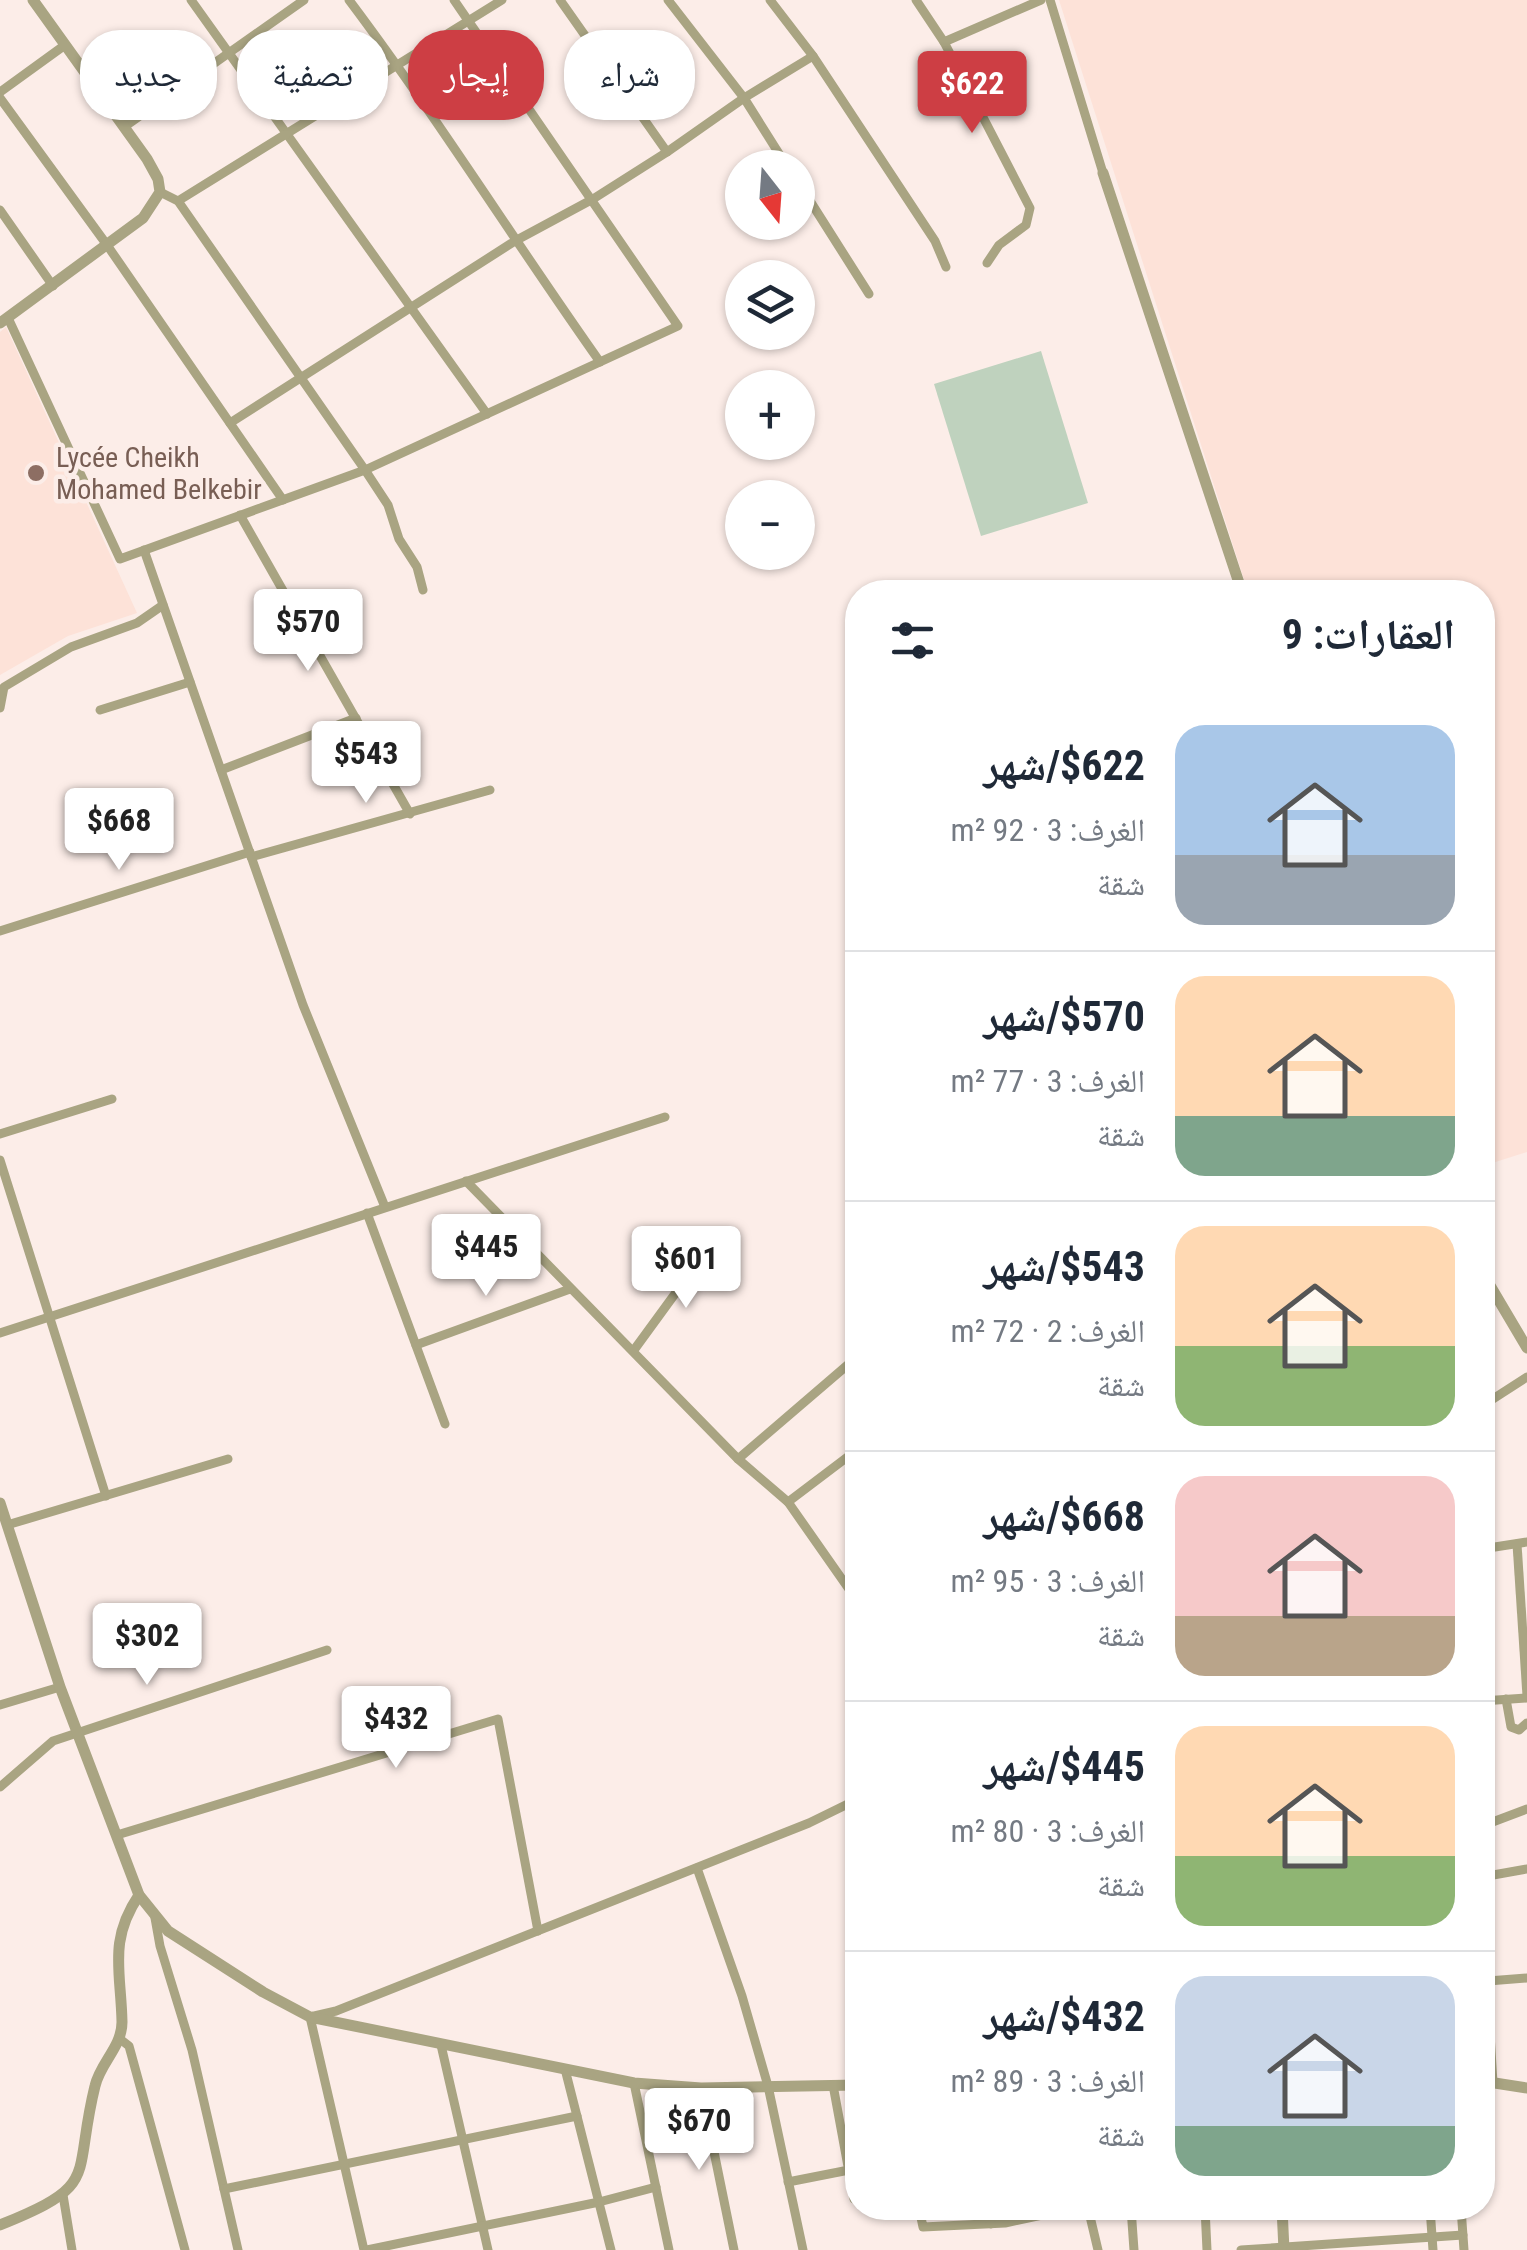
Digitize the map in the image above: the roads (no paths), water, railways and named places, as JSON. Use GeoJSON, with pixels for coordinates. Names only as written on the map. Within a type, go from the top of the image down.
{"type":"FeatureCollection","features":[{"type":"Feature","properties":{"kind":"street"},"geometry":{"type":"LineString","coordinates":[[33,0],[147,158],[158,179],[160,192],[143,218],[4,320],[120,559],[365,470],[678,326],[454,0]]}},
{"type":"Feature","properties":{"kind":"street"},"geometry":{"type":"LineString","coordinates":[[192,0],[486,414]]}},
{"type":"Feature","properties":{"kind":"street"},"geometry":{"type":"LineString","coordinates":[[124,127],[304,0]]}},
{"type":"Feature","properties":{"kind":"street"},"geometry":{"type":"LineString","coordinates":[[349,0],[398,65],[600,362]]}},
{"type":"Feature","properties":{"kind":"street"},"geometry":{"type":"LineString","coordinates":[[178,201],[502,0]]}},
{"type":"Feature","properties":{"kind":"street"},"geometry":{"type":"LineString","coordinates":[[560,0],[667,152]]}},
{"type":"Feature","properties":{"kind":"street"},"geometry":{"type":"LineString","coordinates":[[668,0],[744,98],[777,150]]}},
{"type":"Feature","properties":{"kind":"street"},"geometry":{"type":"LineString","coordinates":[[770,0],[813,56],[934,242],[946,267]]}},
{"type":"Feature","properties":{"kind":"street"},"geometry":{"type":"LineString","coordinates":[[916,0],[944,42],[1030,208],[1026,225],[999,245],[987,263]]}},
{"type":"Feature","properties":{"kind":"street"},"geometry":{"type":"LineString","coordinates":[[944,42],[1040,0]]}},
{"type":"Feature","properties":{"kind":"street"},"geometry":{"type":"LineString","coordinates":[[1050,0],[1238,580]]}},
{"type":"Feature","properties":{"kind":"street"},"geometry":{"type":"LineString","coordinates":[[65,45],[0,95],[283,500]]}},
{"type":"Feature","properties":{"kind":"street"},"geometry":{"type":"LineString","coordinates":[[230,423],[515,241],[593,199],[813,56]]}},
{"type":"Feature","properties":{"kind":"street"},"geometry":{"type":"LineString","coordinates":[[160,192],[178,201],[385,500],[398,539],[417,567],[423,590]]}},
{"type":"Feature","properties":{"kind":"street"},"geometry":{"type":"LineString","coordinates":[[815,208],[870,294]]}},
{"type":"Feature","properties":{"kind":"street"},"geometry":{"type":"LineString","coordinates":[[0,210],[53,286]]}},
{"type":"Feature","properties":{"kind":"street"},"geometry":{"type":"LineString","coordinates":[[240,515],[410,814]]}},
{"type":"Feature","properties":{"kind":"street"},"geometry":{"type":"LineString","coordinates":[[144,550],[303,1005],[386,1208]]}},
{"type":"Feature","properties":{"kind":"street"},"geometry":{"type":"LineString","coordinates":[[0,708],[4,686],[70,648],[137,624],[163,605]]}},
{"type":"Feature","properties":{"kind":"street"},"geometry":{"type":"LineString","coordinates":[[100,710],[190,682]]}},
{"type":"Feature","properties":{"kind":"street"},"geometry":{"type":"LineString","coordinates":[[221,770],[356,718]]}},
{"type":"Feature","properties":{"kind":"street"},"geometry":{"type":"LineString","coordinates":[[0,931],[251,854],[490,790]]}},
{"type":"Feature","properties":{"kind":"street"},"geometry":{"type":"LineString","coordinates":[[0,1134],[112,1099]]}},
{"type":"Feature","properties":{"kind":"street"},"geometry":{"type":"LineString","coordinates":[[0,1332],[665,1117]]}},
{"type":"Feature","properties":{"kind":"street"},"geometry":{"type":"LineString","coordinates":[[0,1160],[106,1496]]}},
{"type":"Feature","properties":{"kind":"street"},"geometry":{"type":"LineString","coordinates":[[466,1181],[738,1459],[788,1502],[845,1583]]}},
{"type":"Feature","properties":{"kind":"street"},"geometry":{"type":"LineString","coordinates":[[367,1214],[445,1424]]}},
{"type":"Feature","properties":{"kind":"street"},"geometry":{"type":"LineString","coordinates":[[634,1350],[707,1250]]}},
{"type":"Feature","properties":{"kind":"street"},"geometry":{"type":"LineString","coordinates":[[416,1345],[570,1288]]}},
{"type":"Feature","properties":{"kind":"street"},"geometry":{"type":"LineString","coordinates":[[1495,1294],[1527,1348]]}},
{"type":"Feature","properties":{"kind":"street"},"geometry":{"type":"LineString","coordinates":[[738,1459],[845,1367]]}},
{"type":"Feature","properties":{"kind":"street"},"geometry":{"type":"LineString","coordinates":[[1495,1398],[1527,1377]]}},
{"type":"Feature","properties":{"kind":"street"},"geometry":{"type":"LineString","coordinates":[[788,1502],[845,1458]]}},
{"type":"Feature","properties":{"kind":"street"},"geometry":{"type":"LineString","coordinates":[[7,1525],[228,1459]]}},
{"type":"Feature","properties":{"kind":"street"},"geometry":{"type":"LineString","coordinates":[[0,1503],[60,1687],[139,1895],[168,1931],[310,2017],[634,2082],[701,2088],[845,2085]]}},
{"type":"Feature","properties":{"kind":"street"},"geometry":{"type":"LineString","coordinates":[[1495,1547],[1522,1543],[1527,1697],[1495,1700]]}},
{"type":"Feature","properties":{"kind":"street"},"geometry":{"type":"LineString","coordinates":[[0,1787],[52,1740],[327,1650]]}},
{"type":"Feature","properties":{"kind":"street"},"geometry":{"type":"LineString","coordinates":[[0,1705],[60,1687]]}},
{"type":"Feature","properties":{"kind":"street"},"geometry":{"type":"LineString","coordinates":[[1506,1699],[1511,1727],[1518,1730],[1527,1723]]}},
{"type":"Feature","properties":{"kind":"street"},"geometry":{"type":"LineString","coordinates":[[117,1835],[498,1719],[538,1931]]}},
{"type":"Feature","properties":{"kind":"street"},"geometry":{"type":"LineString","coordinates":[[310,2017],[698,1868],[845,1806]]}},
{"type":"Feature","properties":{"kind":"street"},"geometry":{"type":"LineString","coordinates":[[1495,1821],[1527,1810]]}},
{"type":"Feature","properties":{"kind":"street"},"geometry":{"type":"LineString","coordinates":[[698,1868],[768,2086],[803,2250]]}},
{"type":"Feature","properties":{"kind":"street"},"geometry":{"type":"LineString","coordinates":[[1495,1875],[1527,1869]]}},
{"type":"Feature","properties":{"kind":"street"},"geometry":{"type":"LineString","coordinates":[[0,2224],[63,2195],[75,2184],[81,2170],[96,2082],[120,2039],[118,1947],[125,1916],[139,1895]]}},
{"type":"Feature","properties":{"kind":"street"},"geometry":{"type":"LineString","coordinates":[[155,1918],[192,2050],[238,2250]]}},
{"type":"Feature","properties":{"kind":"street"},"geometry":{"type":"LineString","coordinates":[[1495,1980],[1527,1978]]}},
{"type":"Feature","properties":{"kind":"street"},"geometry":{"type":"LineString","coordinates":[[310,2017],[366,2250],[656,2187]]}},
{"type":"Feature","properties":{"kind":"street"},"geometry":{"type":"LineString","coordinates":[[120,2039],[129,2046],[185,2250]]}},
{"type":"Feature","properties":{"kind":"street"},"geometry":{"type":"LineString","coordinates":[[441,2044],[488,2250]]}},
{"type":"Feature","properties":{"kind":"street"},"geometry":{"type":"LineString","coordinates":[[564,2069],[611,2250]]}},
{"type":"Feature","properties":{"kind":"street"},"geometry":{"type":"LineString","coordinates":[[634,2082],[670,2250]]}},
{"type":"Feature","properties":{"kind":"street"},"geometry":{"type":"LineString","coordinates":[[1495,2083],[1527,2088]]}},
{"type":"Feature","properties":{"kind":"street"},"geometry":{"type":"LineString","coordinates":[[834,2085],[845,2147]]}},
{"type":"Feature","properties":{"kind":"street"},"geometry":{"type":"LineString","coordinates":[[701,2088],[734,2250]]}},
{"type":"Feature","properties":{"kind":"street"},"geometry":{"type":"LineString","coordinates":[[224,2190],[576,2116]]}},
{"type":"Feature","properties":{"kind":"street"},"geometry":{"type":"LineString","coordinates":[[788,2182],[845,2171]]}},
{"type":"Feature","properties":{"kind":"street"},"geometry":{"type":"LineString","coordinates":[[63,2195],[72,2250]]}},
{"type":"Feature","properties":{"kind":"street"},"geometry":{"type":"LineString","coordinates":[[922,2220],[923,2226],[1012,2220]]}},
{"type":"Feature","properties":{"kind":"street"},"geometry":{"type":"LineString","coordinates":[[989,2220],[990,2224]]}},
{"type":"Feature","properties":{"kind":"street"},"geometry":{"type":"LineString","coordinates":[[1091,2220],[1098,2250]]}},
{"type":"Feature","properties":{"kind":"street"},"geometry":{"type":"LineString","coordinates":[[1132,2220],[1134,2250]]}},
{"type":"Feature","properties":{"kind":"street"},"geometry":{"type":"LineString","coordinates":[[1206,2220],[1208,2250]]}},
{"type":"Feature","properties":{"kind":"street"},"geometry":{"type":"LineString","coordinates":[[1283,2220],[1284,2248]]}},
{"type":"Feature","properties":{"kind":"street"},"geometry":{"type":"LineString","coordinates":[[1431,2220],[1433,2250]]}},
{"type":"Feature","properties":{"kind":"street"},"geometry":{"type":"LineString","coordinates":[[1462,2220],[1464,2250]]}},
{"type":"Feature","properties":{"kind":"street"},"geometry":{"type":"LineString","coordinates":[[1241,2250],[1463,2236]]}},
{"type":"Feature","properties":{"kind":"place","name":"Lycée Cheikh Mohamed Belkebir"},"geometry":{"type":"Point","coordinates":[36,473]}}]}
